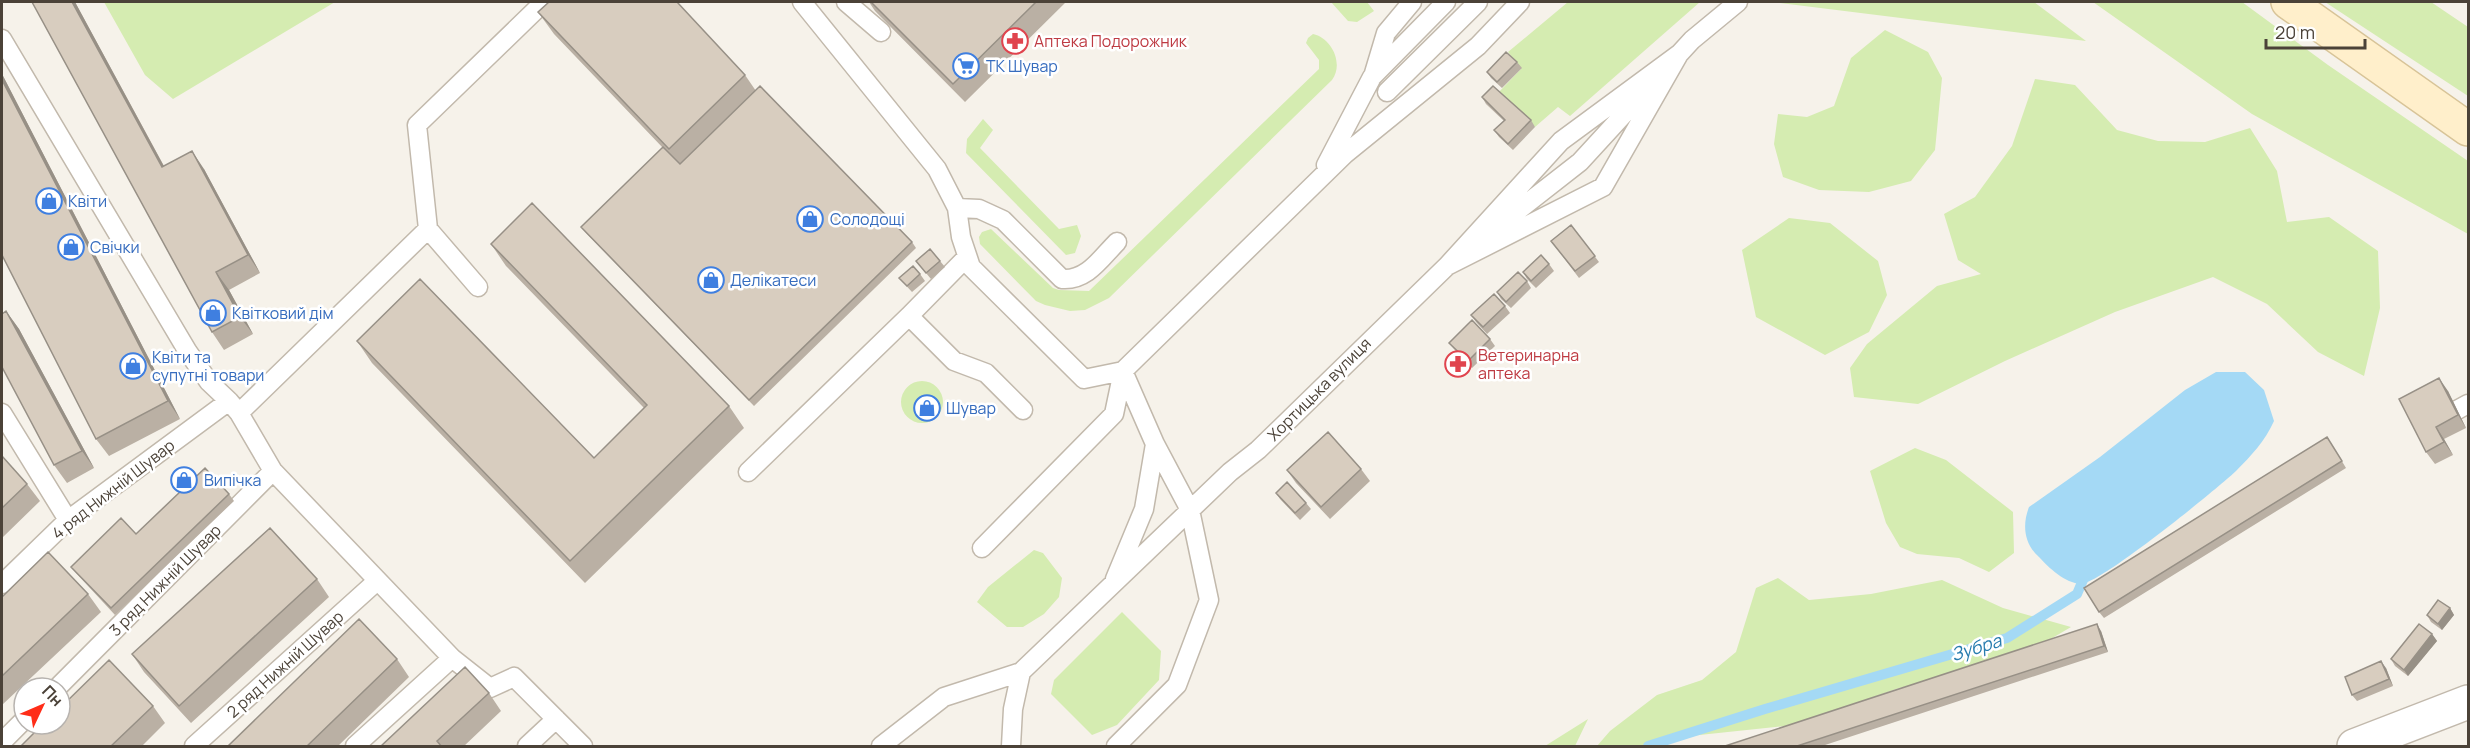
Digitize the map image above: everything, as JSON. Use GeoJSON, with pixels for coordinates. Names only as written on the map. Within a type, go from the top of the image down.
{"type":"FeatureCollection","features":[{"type":"Feature","properties":{"kind":"main road"},"geometry":{"type":"LineString","coordinates":[[2288,2],[2469,129]]}},
{"type":"Feature","properties":{"kind":"street"},"geometry":{"type":"LineString","coordinates":[[2354,747],[2468,696]]}},
{"type":"Feature","properties":{"kind":"lane"},"geometry":{"type":"LineString","coordinates":[[478,287],[428,229],[417,125],[544,2]]}},
{"type":"Feature","properties":{"kind":"lane"},"geometry":{"type":"LineString","coordinates":[[802,2],[937,169],[957,208],[961,237],[970,267],[1084,379],[1123,371],[1345,154],[1478,46],[1520,2]]}},
{"type":"Feature","properties":{"kind":"lane"},"geometry":{"type":"LineString","coordinates":[[846,2],[881,32]]}},
{"type":"Feature","properties":{"kind":"lane"},"geometry":{"type":"LineString","coordinates":[[1317,182],[1372,77],[1386,33],[1412,2]]}},
{"type":"Feature","properties":{"kind":"lane"},"geometry":{"type":"LineString","coordinates":[[1372,77],[1446,2]]}},
{"type":"Feature","properties":{"kind":"lane"},"geometry":{"type":"LineString","coordinates":[[1387,92],[1478,2]]}},
{"type":"Feature","properties":{"kind":"lane","name":"Хортицька вулиця"},"geometry":{"type":"LineString","coordinates":[[881,747],[944,697],[1021,672],[1230,472],[1258,450],[1447,266],[1580,162],[1679,54],[1738,2]]}},
{"type":"Feature","properties":{"kind":"lane"},"geometry":{"type":"LineString","coordinates":[[2,39],[188,352],[208,382],[234,407],[273,471],[452,658],[490,688],[514,677],[583,747]]}},
{"type":"Feature","properties":{"kind":"lane"},"geometry":{"type":"LineString","coordinates":[[1447,266],[1603,187],[1679,54]]}},
{"type":"Feature","properties":{"kind":"lane"},"geometry":{"type":"LineString","coordinates":[[1447,266],[1561,141],[1679,54]]}},
{"type":"Feature","properties":{"kind":"lane"},"geometry":{"type":"LineString","coordinates":[[957,208],[979,209],[1003,220],[1062,279],[1075,280],[1084,275],[1117,242]]}},
{"type":"Feature","properties":{"kind":"lane","name":"4 ряд Нижній Шувар"},"geometry":{"type":"LineString","coordinates":[[2,584],[68,520],[234,407],[428,229]]}},
{"type":"Feature","properties":{"kind":"lane"},"geometry":{"type":"LineString","coordinates":[[748,472],[967,257]]}},
{"type":"Feature","properties":{"kind":"lane"},"geometry":{"type":"LineString","coordinates":[[909,316],[954,361],[986,373],[1023,410]]}},
{"type":"Feature","properties":{"kind":"lane"},"geometry":{"type":"LineString","coordinates":[[1116,747],[1177,686],[1209,600],[1190,510],[1155,444],[1123,371]]}},
{"type":"Feature","properties":{"kind":"lane"},"geometry":{"type":"LineString","coordinates":[[982,548],[1114,414],[1123,371]]}},
{"type":"Feature","properties":{"kind":"lane"},"geometry":{"type":"LineString","coordinates":[[2,413],[68,520]]}},
{"type":"Feature","properties":{"kind":"lane"},"geometry":{"type":"LineString","coordinates":[[1112,586],[1144,509],[1155,444]]}},
{"type":"Feature","properties":{"kind":"lane","name":"3 ряд Нижній Шувар"},"geometry":{"type":"LineString","coordinates":[[69,676],[273,471]]}},
{"type":"Feature","properties":{"kind":"lane","name":"2 ряд Нижній Шувар"},"geometry":{"type":"LineString","coordinates":[[194,747],[377,581]]}},
{"type":"Feature","properties":{"kind":"lane"},"geometry":{"type":"LineString","coordinates":[[355,747],[452,658]]}},
{"type":"Feature","properties":{"kind":"lane"},"geometry":{"type":"LineString","coordinates":[[1011,747],[1012,708],[1021,672]]}},
{"type":"Feature","properties":{"kind":"lane"},"geometry":{"type":"LineString","coordinates":[[527,747],[556,719]]}},
{"type":"Feature","properties":{"kind":"green space"},"geometry":{"type":"Polygon","coordinates":[[[104,2],[335,2],[173,99],[145,75],[104,2]]]}},
{"type":"Feature","properties":{"kind":"green space"},"geometry":{"type":"Polygon","coordinates":[[[1331,2],[1367,2],[1374,11],[1357,22],[1348,21],[1331,2]]]}},
{"type":"Feature","properties":{"kind":"green space"},"geometry":{"type":"Polygon","coordinates":[[[1568,2],[1700,2],[1570,116],[1558,107],[1535,127],[1498,93],[1521,69],[1508,52],[1568,2]]]}},
{"type":"Feature","properties":{"kind":"green space"},"geometry":{"type":"Polygon","coordinates":[[[1772,2],[2034,2],[2086,41],[1772,2]]]}},
{"type":"Feature","properties":{"kind":"green space"},"geometry":{"type":"Polygon","coordinates":[[[2093,2],[2242,2],[2328,65],[2468,161],[2468,234],[2252,114],[2093,2]]]}},
{"type":"Feature","properties":{"kind":"green space"},"geometry":{"type":"Polygon","coordinates":[[[2325,2],[2431,2],[2468,27],[2468,96],[2325,2]]]}},
{"type":"Feature","properties":{"kind":"green space"},"geometry":{"type":"Polygon","coordinates":[[[1885,30],[1928,52],[1942,78],[1935,150],[1911,181],[1869,192],[1819,190],[1783,177],[1774,144],[1778,114],[1807,117],[1834,106],[1851,58],[1885,30]]]}},
{"type":"Feature","properties":{"kind":"green space"},"geometry":{"type":"Polygon","coordinates":[[[1313,34],[1326,41],[1334,52],[1337,67],[1332,80],[1109,298],[1085,310],[1070,311],[1045,305],[1036,301],[980,244],[979,237],[982,232],[991,229],[1053,288],[1089,291],[1319,69],[1319,60],[1306,43],[1313,34]]]}},
{"type":"Feature","properties":{"kind":"green space"},"geometry":{"type":"Polygon","coordinates":[[[2035,79],[2075,85],[2117,130],[2158,141],[2205,142],[2250,128],[2277,171],[2287,222],[2329,217],[2378,251],[2380,308],[2364,376],[2318,352],[2267,304],[2213,277],[2115,312],[2005,361],[1918,404],[1854,397],[1850,368],[1867,344],[1937,286],[1981,274],[1958,260],[1944,214],[1975,197],[2012,146],[2035,79]]]}},
{"type":"Feature","properties":{"kind":"green space"},"geometry":{"type":"Polygon","coordinates":[[[983,119],[993,130],[980,148],[1059,229],[1077,225],[1081,236],[1075,253],[1066,255],[966,153],[967,139],[983,119]]]}},
{"type":"Feature","properties":{"kind":"green space"},"geometry":{"type":"Polygon","coordinates":[[[1789,218],[1830,223],[1878,261],[1887,295],[1869,332],[1825,355],[1756,317],[1742,250],[1789,218]]]}},
{"type":"Feature","properties":{"kind":"green space"},"geometry":{"type":"Polygon","coordinates":[[[922,381],[937,387],[943,402],[937,417],[922,423],[907,417],[901,402],[907,387],[922,381]]]}},
{"type":"Feature","properties":{"kind":"green space"},"geometry":{"type":"Polygon","coordinates":[[[1915,448],[1946,460],[2013,512],[2014,553],[1989,572],[1959,558],[1917,554],[1900,547],[1886,523],[1870,471],[1915,448]]]}},
{"type":"Feature","properties":{"kind":"green space"},"geometry":{"type":"Polygon","coordinates":[[[1034,550],[1043,553],[1062,578],[1059,597],[1044,614],[1023,627],[1007,627],[977,602],[988,587],[1034,550]]]}},
{"type":"Feature","properties":{"kind":"green space"},"geometry":{"type":"Polygon","coordinates":[[[1778,578],[1809,600],[1871,594],[1942,580],[2003,608],[2071,627],[2017,659],[1994,667],[1899,688],[1794,725],[1671,738],[1650,746],[1597,746],[1610,731],[1657,695],[1702,680],[1736,652],[1756,588],[1778,578]]]}},
{"type":"Feature","properties":{"kind":"green space"},"geometry":{"type":"Polygon","coordinates":[[[1122,612],[1161,651],[1159,680],[1117,725],[1092,735],[1051,694],[1054,680],[1122,612]]]}},
{"type":"Feature","properties":{"kind":"green space"},"geometry":{"type":"Polygon","coordinates":[[[1588,719],[1575,746],[1545,746],[1588,719]]]}},
{"type":"Feature","properties":{"kind":"water"},"geometry":{"type":"Polygon","coordinates":[[[2216,372],[2245,372],[2264,390],[2274,421],[2257,448],[2236,471],[2184,515],[2111,569],[2081,584],[2063,578],[2052,570],[2034,552],[2027,540],[2025,527],[2029,507],[2100,457],[2185,390],[2216,372]]]}},
{"type":"Feature","properties":{"kind":"building"},"geometry":{"type":"Polygon","coordinates":[[[32,2],[72,2],[162,167],[192,151],[248,255],[216,272],[240,317],[212,332],[32,2]]]}},
{"type":"Feature","properties":{"kind":"building"},"geometry":{"type":"Polygon","coordinates":[[[549,2],[677,2],[745,75],[669,149],[538,12],[549,2]]]}},
{"type":"Feature","properties":{"kind":"building","name":"ТК Шувар"},"geometry":{"type":"Polygon","coordinates":[[[871,2],[1036,2],[953,84],[871,2]]]}},
{"type":"Feature","properties":{"kind":"building"},"geometry":{"type":"Polygon","coordinates":[[[1506,52],[1517,62],[1497,82],[1487,72],[1506,52]]]}},
{"type":"Feature","properties":{"kind":"building"},"geometry":{"type":"Polygon","coordinates":[[[2,80],[168,401],[96,439],[2,255],[2,80]]]}},
{"type":"Feature","properties":{"kind":"building"},"geometry":{"type":"Polygon","coordinates":[[[760,86],[912,242],[749,400],[581,227],[663,147],[680,164],[760,86]]]}},
{"type":"Feature","properties":{"kind":"building"},"geometry":{"type":"Polygon","coordinates":[[[1493,86],[1531,120],[1508,144],[1494,130],[1505,120],[1482,97],[1493,86]]]}},
{"type":"Feature","properties":{"kind":"building"},"geometry":{"type":"Polygon","coordinates":[[[532,203],[729,406],[570,561],[357,341],[420,279],[594,458],[647,405],[491,244],[532,203]]]}},
{"type":"Feature","properties":{"kind":"building"},"geometry":{"type":"Polygon","coordinates":[[[1571,225],[1595,256],[1575,271],[1551,241],[1571,225]]]}},
{"type":"Feature","properties":{"kind":"building"},"geometry":{"type":"Polygon","coordinates":[[[930,249],[940,261],[926,273],[916,261],[930,249]]]}},
{"type":"Feature","properties":{"kind":"building"},"geometry":{"type":"Polygon","coordinates":[[[1541,255],[1549,264],[1531,281],[1523,272],[1541,255]]]}},
{"type":"Feature","properties":{"kind":"building"},"geometry":{"type":"Polygon","coordinates":[[[913,266],[920,274],[907,286],[899,278],[913,266]]]}},
{"type":"Feature","properties":{"kind":"building"},"geometry":{"type":"Polygon","coordinates":[[[1518,272],[1527,281],[1506,302],[1497,292],[1518,272]]]}},
{"type":"Feature","properties":{"kind":"building"},"geometry":{"type":"Polygon","coordinates":[[[1494,294],[1505,306],[1483,327],[1471,315],[1494,294]]]}},
{"type":"Feature","properties":{"kind":"building"},"geometry":{"type":"Polygon","coordinates":[[[6,311],[82,451],[54,465],[2,367],[2,314],[6,311]]]}},
{"type":"Feature","properties":{"kind":"building"},"geometry":{"type":"Polygon","coordinates":[[[1472,320],[1490,339],[1468,361],[1449,343],[1472,320]]]}},
{"type":"Feature","properties":{"kind":"building"},"geometry":{"type":"Polygon","coordinates":[[[2439,378],[2458,415],[2436,427],[2444,442],[2426,452],[2399,399],[2439,378]]]}},
{"type":"Feature","properties":{"kind":"building"},"geometry":{"type":"Polygon","coordinates":[[[1328,432],[1361,469],[1321,507],[1287,470],[1328,432]]]}},
{"type":"Feature","properties":{"kind":"building"},"geometry":{"type":"Polygon","coordinates":[[[2327,437],[2342,461],[2099,612],[2084,588],[2327,437]]]}},
{"type":"Feature","properties":{"kind":"building"},"geometry":{"type":"Polygon","coordinates":[[[2,456],[27,484],[2,508],[2,456]]]}},
{"type":"Feature","properties":{"kind":"building"},"geometry":{"type":"Polygon","coordinates":[[[205,468],[229,494],[111,608],[71,567],[121,518],[136,534],[205,468]]]}},
{"type":"Feature","properties":{"kind":"building"},"geometry":{"type":"Polygon","coordinates":[[[1287,482],[1306,503],[1295,513],[1276,493],[1287,482]]]}},
{"type":"Feature","properties":{"kind":"building"},"geometry":{"type":"Polygon","coordinates":[[[270,528],[317,579],[179,706],[132,654],[270,528]]]}},
{"type":"Feature","properties":{"kind":"building"},"geometry":{"type":"Polygon","coordinates":[[[48,552],[88,594],[2,676],[2,597],[48,552]]]}},
{"type":"Feature","properties":{"kind":"building"},"geometry":{"type":"Polygon","coordinates":[[[2438,600],[2450,608],[2438,624],[2427,615],[2438,600]]]}},
{"type":"Feature","properties":{"kind":"building"},"geometry":{"type":"Polygon","coordinates":[[[359,619],[397,659],[306,747],[227,747],[359,619]]]}},
{"type":"Feature","properties":{"kind":"building"},"geometry":{"type":"Polygon","coordinates":[[[2097,624],[2104,646],[1794,747],[1722,747],[2097,624]]]}},
{"type":"Feature","properties":{"kind":"building"},"geometry":{"type":"Polygon","coordinates":[[[2419,624],[2432,634],[2404,670],[2391,659],[2419,624]]]}},
{"type":"Feature","properties":{"kind":"building"},"geometry":{"type":"Polygon","coordinates":[[[109,660],[153,706],[110,747],[20,747],[31,736],[72,736],[72,696],[109,660]]]}},
{"type":"Feature","properties":{"kind":"building"},"geometry":{"type":"Polygon","coordinates":[[[2381,661],[2389,679],[2352,695],[2345,677],[2381,661]]]}},
{"type":"Feature","properties":{"kind":"building"},"geometry":{"type":"Polygon","coordinates":[[[465,667],[489,693],[437,741],[442,747],[380,747],[465,667]]]}},
{"type":"Feature","properties":{"kind":"waterway","name":"Зубра"},"geometry":{"type":"LineString","coordinates":[[1648,746],[2007,638],[2077,594],[2086,573]]}},
{"type":"Feature","properties":{"kind":"place","name":"Аптека Подорожник"},"geometry":{"type":"Point","coordinates":[1015,41]}},
{"type":"Feature","properties":{"kind":"place","name":"ТК Шувар"},"geometry":{"type":"Point","coordinates":[966,66]}},
{"type":"Feature","properties":{"kind":"place","name":"Квіти"},"geometry":{"type":"Point","coordinates":[49,201]}},
{"type":"Feature","properties":{"kind":"place","name":"Солодощі"},"geometry":{"type":"Point","coordinates":[810,219]}},
{"type":"Feature","properties":{"kind":"place","name":"Свічки"},"geometry":{"type":"Point","coordinates":[71,247]}},
{"type":"Feature","properties":{"kind":"place","name":"Делікатеси"},"geometry":{"type":"Point","coordinates":[711,280]}},
{"type":"Feature","properties":{"kind":"place","name":"Квітковий дім"},"geometry":{"type":"Point","coordinates":[213,313]}},
{"type":"Feature","properties":{"kind":"place","name":"Ветеринарна аптека"},"geometry":{"type":"Point","coordinates":[1458,364]}},
{"type":"Feature","properties":{"kind":"place","name":"Квіти та супутні товари"},"geometry":{"type":"Point","coordinates":[133,366]}},
{"type":"Feature","properties":{"kind":"place","name":"Шувар"},"geometry":{"type":"Point","coordinates":[927,408]}},
{"type":"Feature","properties":{"kind":"place","name":"Випічка"},"geometry":{"type":"Point","coordinates":[184,480]}}]}
